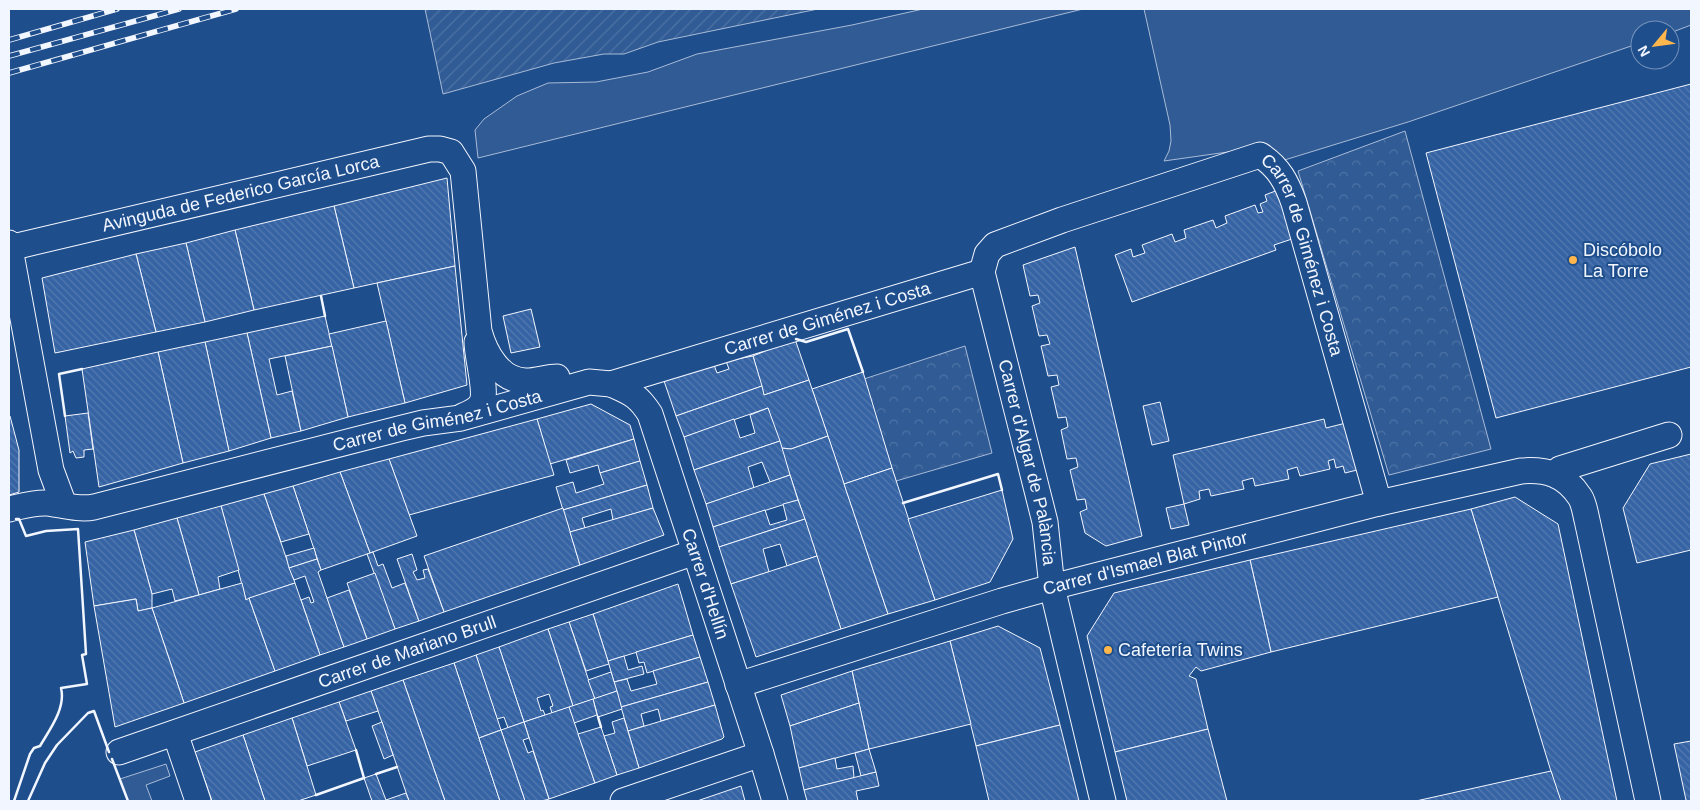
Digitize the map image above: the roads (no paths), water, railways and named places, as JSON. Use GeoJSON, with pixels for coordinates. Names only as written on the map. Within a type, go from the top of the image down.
{"type":"FeatureCollection","features":[{"type":"Feature","properties":{"kind":"street","name":"Avinguda de Federico García Lorca"},"geometry":{"type":"LineString","coordinates":[[9,246],[429,149],[440,149],[450,152],[463,172],[479,331]]}},
{"type":"Feature","properties":{"kind":"street","name":"Carrer de Giménez i Costa"},"geometry":{"type":"LineString","coordinates":[[9,509],[29,504],[46,503],[86,509],[94,508],[402,428],[461,418],[600,383],[982,272],[987,254],[995,245],[1062,220],[1260,155],[1272,162],[1280,173],[1288,186],[1294,203],[1379,503]]}},
{"type":"Feature","properties":{"kind":"street"},"geometry":{"type":"LineString","coordinates":[[9,246],[51,470],[64,506]]}},
{"type":"Feature","properties":{"kind":"street","name":"Carrer d'Algar de Palància"},"geometry":{"type":"LineString","coordinates":[[982,272],[1045,522],[1052,588],[1104,801]]}},
{"type":"Feature","properties":{"kind":"street"},"geometry":{"type":"LineString","coordinates":[[479,331],[482,342],[494,364],[512,379],[524,382],[554,377],[600,383]]}},
{"type":"Feature","properties":{"kind":"street"},"geometry":{"type":"LineString","coordinates":[[461,418],[476,410],[482,403],[484,394],[478,358],[477,344],[479,331]]}},
{"type":"Feature","properties":{"kind":"street","name":"Carrer d'Hellín"},"geometry":{"type":"LineString","coordinates":[[600,383],[634,394],[650,414],[775,801]]}},
{"type":"Feature","properties":{"kind":"street"},"geometry":{"type":"LineString","coordinates":[[1558,476],[1560,469],[1669,435]]}},
{"type":"Feature","properties":{"kind":"street","name":"Carrer d'Ismael Blat Pintor"},"geometry":{"type":"LineString","coordinates":[[738,685],[1002,601],[1379,503],[1521,471],[1540,470],[1558,476],[1571,485],[1581,498],[1588,520],[1648,801]]}},
{"type":"Feature","properties":{"kind":"street","name":"Carrer de Mariano Brull"},"geometry":{"type":"LineString","coordinates":[[119,752],[695,552]]}},
{"type":"Feature","properties":{"kind":"street"},"geometry":{"type":"LineString","coordinates":[[175,733],[198,801]]}},
{"type":"Feature","properties":{"kind":"street"},"geometry":{"type":"LineString","coordinates":[[622,801],[761,754]]}},
{"type":"Feature","properties":{"kind":"railway"},"geometry":{"type":"LineString","coordinates":[[9,40],[117,9]]}},
{"type":"Feature","properties":{"kind":"railway"},"geometry":{"type":"LineString","coordinates":[[9,56],[179,9]]}},
{"type":"Feature","properties":{"kind":"railway"},"geometry":{"type":"LineString","coordinates":[[9,73],[236,9]]}},
{"type":"Feature","properties":{"kind":"place","name":"Discóbolo La Torre"},"geometry":{"type":"Point","coordinates":[1573,260]}},
{"type":"Feature","properties":{"kind":"place","name":"Cafetería Twins"},"geometry":{"type":"Point","coordinates":[1108,650]}}]}
